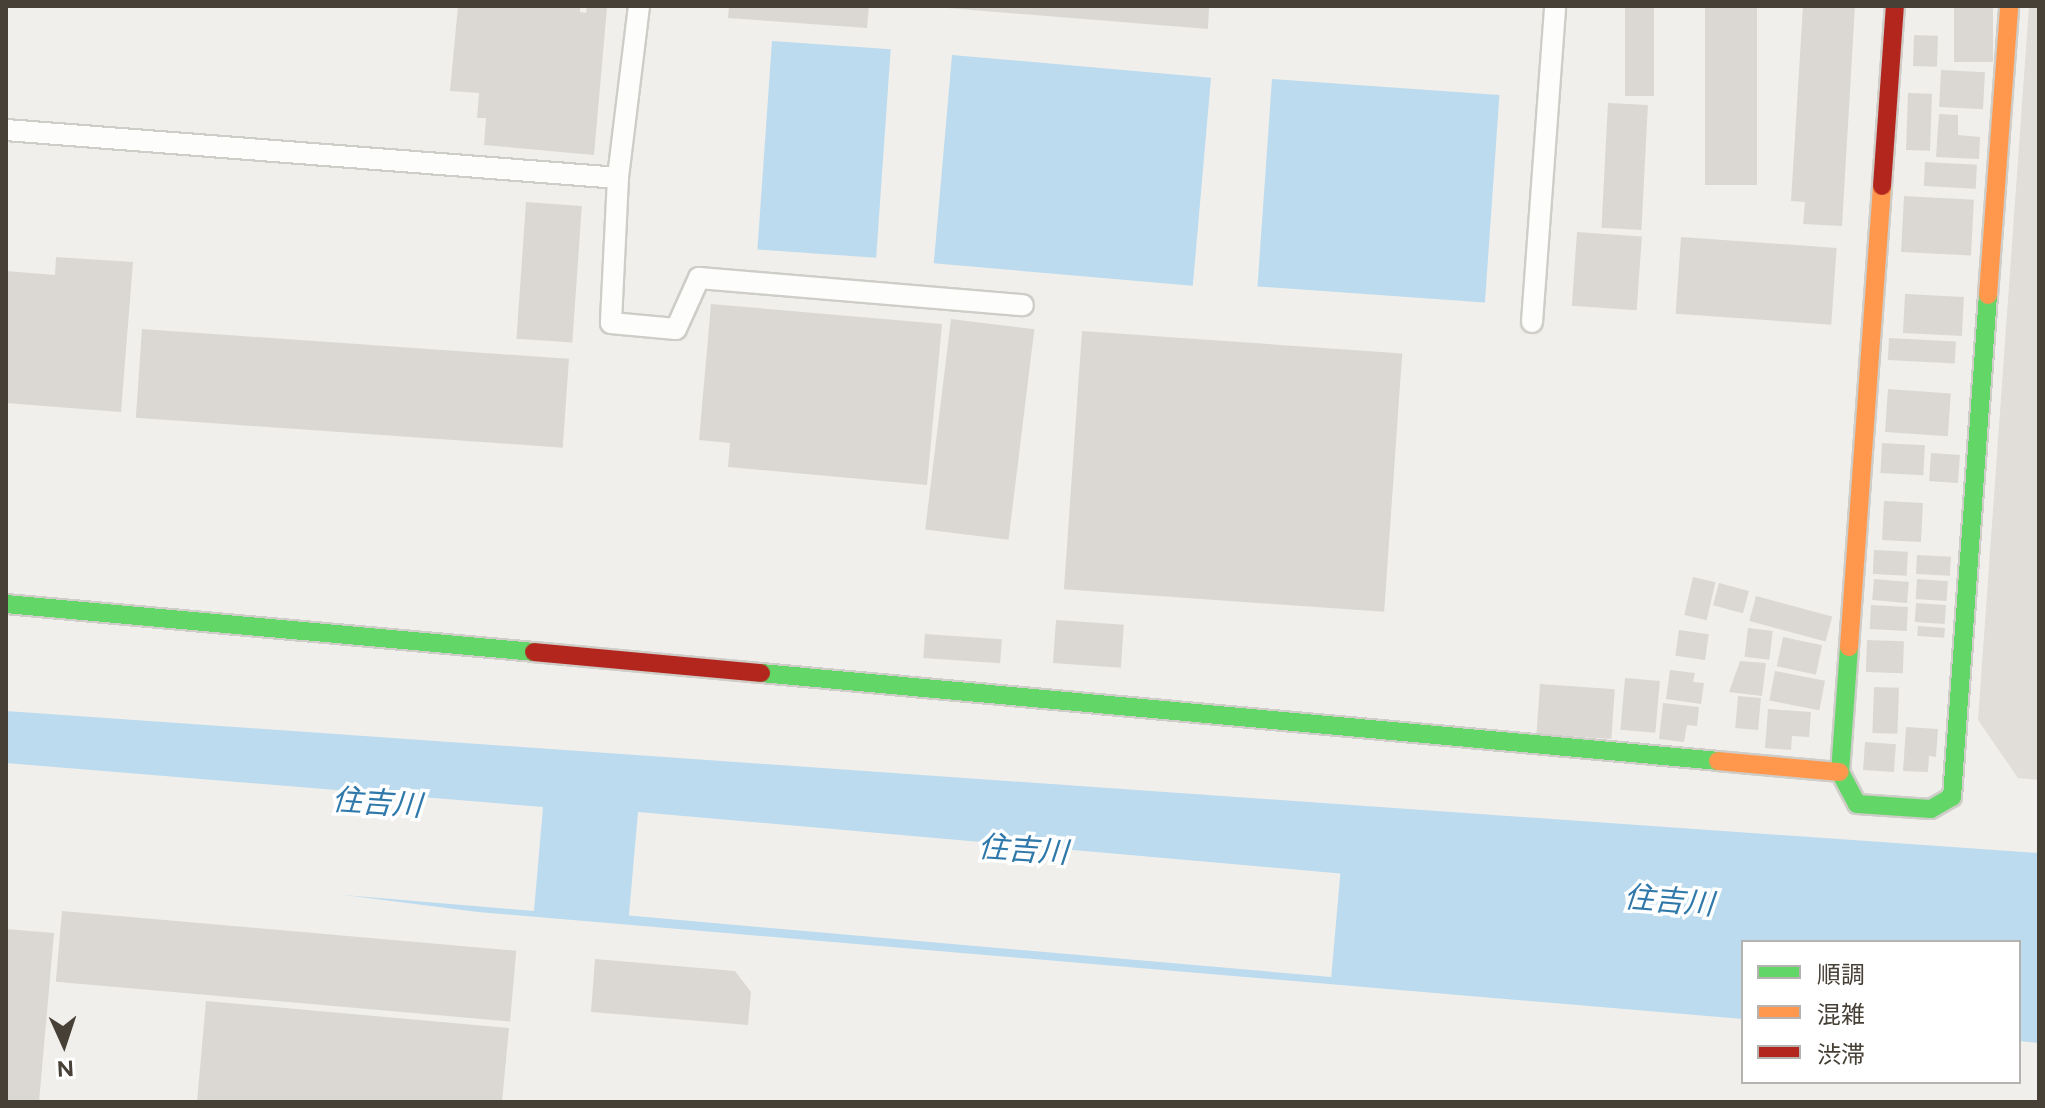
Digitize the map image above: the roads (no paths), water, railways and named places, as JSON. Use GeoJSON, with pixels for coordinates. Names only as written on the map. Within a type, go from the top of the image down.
{"type":"FeatureCollection","features":[{"type":"Feature","properties":{"kind":"street"},"geometry":{"type":"LineString","coordinates":[[1895,6],[1840,772],[1857,804],[1931,809],[1952,797],[2009,6]]}},
{"type":"Feature","properties":{"kind":"street"},"geometry":{"type":"LineString","coordinates":[[6,604],[1840,772]]}},
{"type":"Feature","properties":{"kind":"lane"},"geometry":{"type":"LineString","coordinates":[[639,6],[618,178],[611,323],[676,329],[699,278],[1023,305]]}},
{"type":"Feature","properties":{"kind":"lane"},"geometry":{"type":"LineString","coordinates":[[1532,322],[1555,6]]}},
{"type":"Feature","properties":{"kind":"lane"},"geometry":{"type":"LineString","coordinates":[[6,130],[618,178]]}},
{"type":"Feature","properties":{"kind":"water"},"geometry":{"type":"Polygon","coordinates":[[[772,41],[891,49],[876,258],[757,249],[772,41]]]}},
{"type":"Feature","properties":{"kind":"water"},"geometry":{"type":"Polygon","coordinates":[[[952,55],[1211,78],[1193,286],[934,263],[952,55]]]}},
{"type":"Feature","properties":{"kind":"water"},"geometry":{"type":"Polygon","coordinates":[[[1272,79],[1499,95],[1485,302],[1257,286],[1272,79]]]}},
{"type":"Feature","properties":{"kind":"water","name":"住吉川"},"geometry":{"type":"Polygon","coordinates":[[[6,711],[2039,853],[2039,1043],[2021,1041],[2021,940],[1741,940],[1741,1019],[478,912],[6,852],[6,711]]]}}]}
